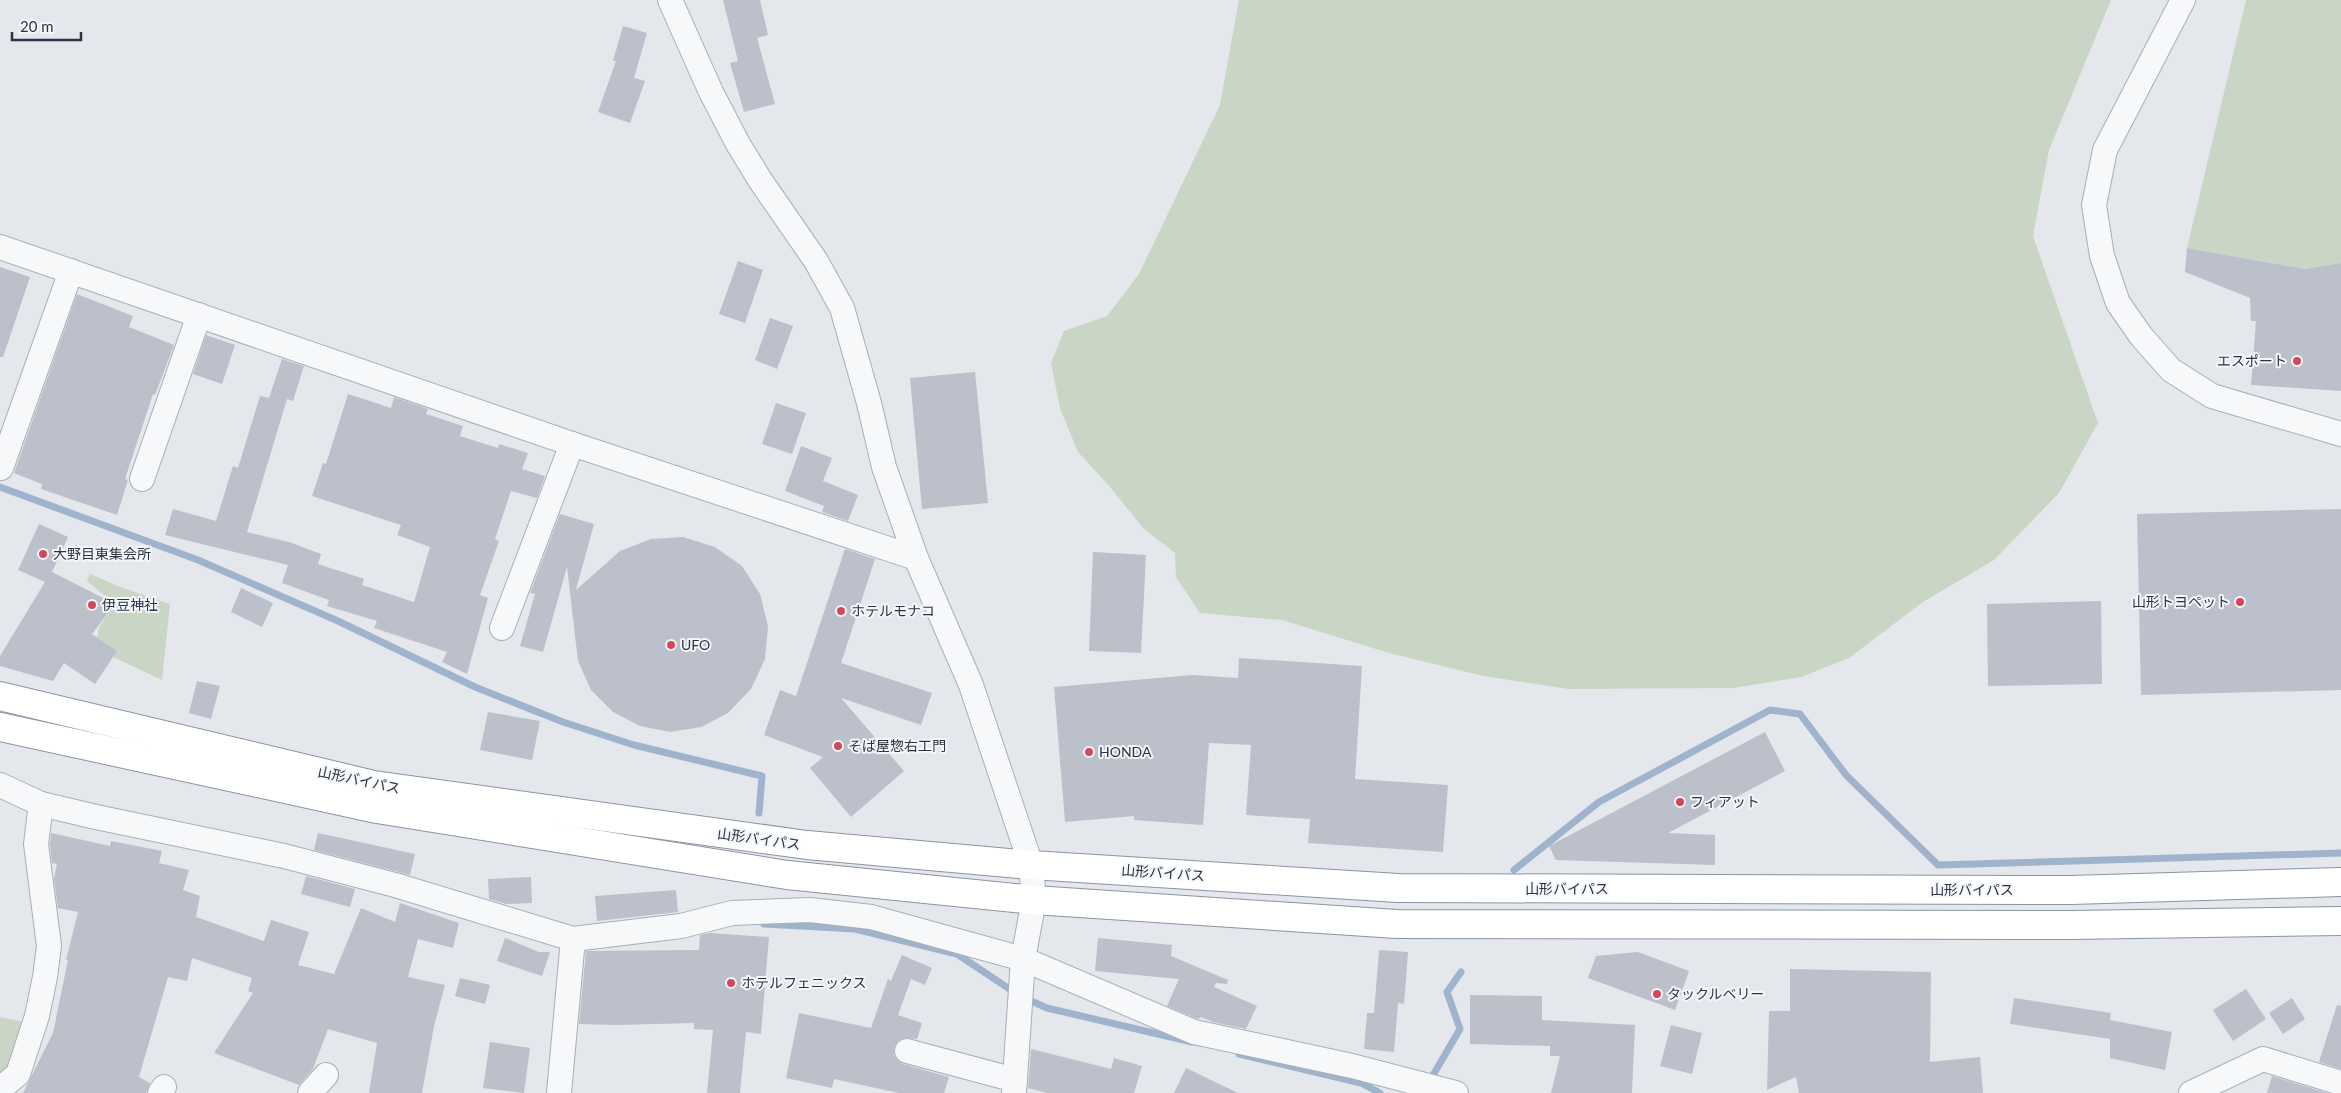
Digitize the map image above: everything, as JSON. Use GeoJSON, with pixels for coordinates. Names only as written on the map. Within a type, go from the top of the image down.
{"type":"FeatureCollection","features":[{"type":"Feature","properties":{"kind":"highway","name":"山形バイパス"},"geometry":{"type":"LineString","coordinates":[[5,697],[374,785],[807,845],[1030,865],[1398,888],[2071,890],[2341,882]]}},
{"type":"Feature","properties":{"kind":"highway","name":"山形バイパス"},"geometry":{"type":"LineString","coordinates":[[0,727],[377,809],[787,875],[1034,900],[1397,924],[2070,925],[2341,921]]}},
{"type":"Feature","properties":{"kind":"street"},"geometry":{"type":"LineString","coordinates":[[670,0],[711,92],[738,144],[779,209],[816,261],[842,308],[869,403],[884,467],[916,558],[971,686],[1030,865],[1034,900],[1023,960],[1018,1012],[1015,1087],[907,1051]]}},
{"type":"Feature","properties":{"kind":"street"},"geometry":{"type":"LineString","coordinates":[[2183,0],[2105,150],[2094,205],[2102,256],[2118,303],[2141,336],[2171,370],[2212,396],[2341,434]]}},
{"type":"Feature","properties":{"kind":"street"},"geometry":{"type":"LineString","coordinates":[[0,247],[572,444],[916,558]]}},
{"type":"Feature","properties":{"kind":"street"},"geometry":{"type":"LineString","coordinates":[[1,468],[70,271]]}},
{"type":"Feature","properties":{"kind":"street"},"geometry":{"type":"LineString","coordinates":[[142,479],[199,315]]}},
{"type":"Feature","properties":{"kind":"street"},"geometry":{"type":"LineString","coordinates":[[502,628],[572,444]]}},
{"type":"Feature","properties":{"kind":"street"},"geometry":{"type":"LineString","coordinates":[[0,786],[41,804],[293,859],[395,885],[573,939],[680,926],[732,913],[810,910],[871,917],[1023,960],[1194,1032],[1445,1090]]}},
{"type":"Feature","properties":{"kind":"street"},"geometry":{"type":"LineString","coordinates":[[0,1089],[18,1074],[37,1016],[45,977],[49,946],[36,844],[41,804]]}},
{"type":"Feature","properties":{"kind":"street"},"geometry":{"type":"LineString","coordinates":[[559,1093],[573,939]]}},
{"type":"Feature","properties":{"kind":"street"},"geometry":{"type":"LineString","coordinates":[[2191,1093],[2263,1059],[2341,1083]]}},
{"type":"Feature","properties":{"kind":"street"},"geometry":{"type":"LineString","coordinates":[[310,1093],[326,1075]]}},
{"type":"Feature","properties":{"kind":"green space"},"geometry":{"type":"Polygon","coordinates":[[[1239,0],[2111,0],[2049,150],[2033,236],[2098,423],[2059,493],[1994,560],[1923,602],[1849,658],[1801,677],[1733,688],[1569,689],[1483,676],[1389,653],[1282,620],[1200,613],[1176,577],[1175,553],[1143,528],[1110,487],[1078,452],[1060,408],[1051,363],[1064,331],[1107,316],[1139,274],[1220,105],[1239,0]]]}},
{"type":"Feature","properties":{"kind":"green space"},"geometry":{"type":"Polygon","coordinates":[[[2246,0],[2341,0],[2341,263],[2305,269],[2187,248],[2246,0]]]}},
{"type":"Feature","properties":{"kind":"green space"},"geometry":{"type":"Polygon","coordinates":[[[90,574],[123,588],[170,604],[162,680],[96,649],[99,627],[115,604],[87,581],[90,574]]]}},
{"type":"Feature","properties":{"kind":"green space"},"geometry":{"type":"Polygon","coordinates":[[[0,1017],[34,1024],[0,1089],[0,1017]]]}},
{"type":"Feature","properties":{"kind":"building"},"geometry":{"type":"Polygon","coordinates":[[[723,0],[760,0],[768,35],[757,38],[775,104],[744,112],[730,63],[738,61],[723,0]]]}},
{"type":"Feature","properties":{"kind":"building"},"geometry":{"type":"Polygon","coordinates":[[[623,26],[647,33],[634,78],[645,81],[630,123],[598,112],[616,61],[613,61],[623,26]]]}},
{"type":"Feature","properties":{"kind":"building"},"geometry":{"type":"Polygon","coordinates":[[[2187,248],[2305,269],[2341,263],[2341,391],[2251,385],[2256,321],[2251,321],[2250,298],[2185,272],[2187,248]]]}},
{"type":"Feature","properties":{"kind":"building"},"geometry":{"type":"Polygon","coordinates":[[[738,261],[763,270],[745,323],[719,314],[738,261]]]}},
{"type":"Feature","properties":{"kind":"building"},"geometry":{"type":"Polygon","coordinates":[[[0,267],[30,277],[3,357],[0,357],[0,267]]]}},
{"type":"Feature","properties":{"kind":"building"},"geometry":{"type":"Polygon","coordinates":[[[77,294],[133,316],[129,327],[174,345],[155,395],[153,394],[125,479],[128,480],[117,515],[41,489],[42,484],[14,473],[77,294]]]}},
{"type":"Feature","properties":{"kind":"building"},"geometry":{"type":"Polygon","coordinates":[[[770,318],[793,326],[777,369],[755,360],[770,318]]]}},
{"type":"Feature","properties":{"kind":"building"},"geometry":{"type":"Polygon","coordinates":[[[206,335],[235,345],[222,384],[193,374],[206,335]]]}},
{"type":"Feature","properties":{"kind":"building"},"geometry":{"type":"Polygon","coordinates":[[[282,359],[304,366],[293,401],[287,399],[247,532],[289,542],[321,554],[318,564],[364,579],[362,585],[414,602],[430,547],[397,535],[401,525],[312,496],[323,463],[326,464],[348,394],[391,408],[394,397],[428,409],[426,414],[463,426],[460,436],[498,448],[499,444],[528,453],[522,469],[545,476],[537,498],[511,491],[495,539],[499,541],[480,595],[488,598],[467,674],[442,662],[447,652],[374,628],[377,621],[327,606],[329,600],[282,583],[288,565],[165,535],[173,509],[216,521],[233,466],[238,468],[260,396],[269,398],[282,359]]]}},
{"type":"Feature","properties":{"kind":"building"},"geometry":{"type":"Polygon","coordinates":[[[975,372],[988,503],[922,509],[910,378],[975,372]]]}},
{"type":"Feature","properties":{"kind":"building"},"geometry":{"type":"Polygon","coordinates":[[[776,403],[806,413],[792,454],[762,444],[776,403]]]}},
{"type":"Feature","properties":{"kind":"building"},"geometry":{"type":"Polygon","coordinates":[[[801,446],[832,458],[823,481],[858,495],[848,521],[822,512],[824,506],[785,491],[801,446]]]}},
{"type":"Feature","properties":{"kind":"building","name":"山形トヨペット"},"geometry":{"type":"Polygon","coordinates":[[[2341,509],[2341,690],[2141,695],[2137,514],[2341,509]]]}},
{"type":"Feature","properties":{"kind":"building","name":"UFO"},"geometry":{"type":"Polygon","coordinates":[[[560,514],[594,524],[576,590],[620,551],[651,539],[683,537],[715,547],[742,566],[760,594],[768,626],[765,659],[751,689],[728,713],[701,727],[670,732],[640,726],[613,712],[591,690],[578,661],[567,567],[543,652],[520,646],[535,594],[530,593],[560,514]]]}},
{"type":"Feature","properties":{"kind":"building"},"geometry":{"type":"Polygon","coordinates":[[[39,524],[68,537],[52,572],[115,604],[92,634],[117,651],[95,684],[64,663],[53,681],[0,666],[0,656],[45,582],[18,570],[39,524]]]}},
{"type":"Feature","properties":{"kind":"building"},"geometry":{"type":"Polygon","coordinates":[[[845,549],[875,559],[841,663],[932,693],[921,725],[841,698],[904,771],[851,817],[810,768],[823,757],[764,735],[780,690],[796,696],[845,549]]]}},
{"type":"Feature","properties":{"kind":"building"},"geometry":{"type":"Polygon","coordinates":[[[1093,552],[1146,555],[1141,653],[1089,651],[1093,552]]]}},
{"type":"Feature","properties":{"kind":"building"},"geometry":{"type":"Polygon","coordinates":[[[241,588],[273,603],[262,627],[231,612],[241,588]]]}},
{"type":"Feature","properties":{"kind":"building"},"geometry":{"type":"Polygon","coordinates":[[[2101,601],[2102,684],[1988,686],[1987,604],[2101,601]]]}},
{"type":"Feature","properties":{"kind":"building"},"geometry":{"type":"Polygon","coordinates":[[[1239,658],[1362,666],[1355,779],[1448,785],[1443,852],[1308,843],[1310,819],[1246,815],[1251,745],[1209,743],[1203,825],[1134,820],[1134,816],[1065,822],[1054,687],[1193,675],[1238,678],[1239,658]]]}},
{"type":"Feature","properties":{"kind":"building"},"geometry":{"type":"Polygon","coordinates":[[[197,681],[220,686],[211,719],[189,713],[197,681]]]}},
{"type":"Feature","properties":{"kind":"building"},"geometry":{"type":"Polygon","coordinates":[[[488,712],[540,721],[532,760],[480,750],[488,712]]]}},
{"type":"Feature","properties":{"kind":"building","name":"フィアット"},"geometry":{"type":"Polygon","coordinates":[[[1765,732],[1785,771],[1668,833],[1715,835],[1715,865],[1556,860],[1549,846],[1765,732]]]}},
{"type":"Feature","properties":{"kind":"building"},"geometry":{"type":"Polygon","coordinates":[[[51,833],[110,846],[111,841],[162,851],[159,863],[189,870],[183,890],[200,896],[196,917],[264,941],[271,920],[309,932],[298,965],[334,974],[361,908],[395,922],[400,903],[459,923],[453,948],[418,939],[408,977],[445,985],[434,1026],[422,1093],[369,1093],[377,1043],[328,1029],[313,1069],[299,1085],[214,1053],[253,993],[248,991],[252,978],[192,958],[187,981],[168,977],[139,1077],[150,1083],[146,1093],[23,1093],[53,1033],[68,960],[66,960],[78,912],[58,908],[54,878],[57,864],[52,863],[51,833]]]}},
{"type":"Feature","properties":{"kind":"building"},"geometry":{"type":"Polygon","coordinates":[[[318,833],[415,854],[410,875],[314,850],[318,833]]]}},
{"type":"Feature","properties":{"kind":"building"},"geometry":{"type":"Polygon","coordinates":[[[306,876],[355,889],[350,907],[301,894],[306,876]]]}},
{"type":"Feature","properties":{"kind":"building"},"geometry":{"type":"Polygon","coordinates":[[[531,877],[532,903],[506,904],[489,899],[488,879],[531,877]]]}},
{"type":"Feature","properties":{"kind":"building"},"geometry":{"type":"Polygon","coordinates":[[[676,890],[678,912],[597,921],[595,896],[676,890]]]}},
{"type":"Feature","properties":{"kind":"building"},"geometry":{"type":"Polygon","coordinates":[[[710,933],[769,937],[761,1034],[746,1032],[740,1093],[707,1093],[713,1030],[694,1029],[694,1023],[579,1024],[586,951],[699,950],[700,935],[710,933]]]}},
{"type":"Feature","properties":{"kind":"building"},"geometry":{"type":"Polygon","coordinates":[[[505,938],[539,952],[550,952],[542,976],[497,961],[505,938]]]}},
{"type":"Feature","properties":{"kind":"building"},"geometry":{"type":"Polygon","coordinates":[[[1098,938],[1172,945],[1171,956],[1228,980],[1227,984],[1216,983],[1214,987],[1257,1006],[1246,1029],[1213,1022],[1201,1017],[1198,1019],[1167,1006],[1179,979],[1095,971],[1098,938]]]}},
{"type":"Feature","properties":{"kind":"building"},"geometry":{"type":"Polygon","coordinates":[[[1379,950],[1408,952],[1404,1004],[1398,1003],[1394,1052],[1364,1049],[1367,1013],[1374,1013],[1379,950]]]}},
{"type":"Feature","properties":{"kind":"building","name":"タックルベリー"},"geometry":{"type":"Polygon","coordinates":[[[1638,952],[1689,971],[1675,1010],[1588,978],[1596,956],[1638,952]]]}},
{"type":"Feature","properties":{"kind":"building"},"geometry":{"type":"Polygon","coordinates":[[[902,955],[932,968],[925,985],[911,979],[898,1015],[922,1023],[917,1039],[904,1038],[898,1041],[894,1047],[894,1055],[903,1064],[949,1077],[944,1093],[899,1093],[834,1079],[832,1088],[786,1078],[799,1013],[871,1028],[888,979],[891,981],[902,955]]]}},
{"type":"Feature","properties":{"kind":"building"},"geometry":{"type":"Polygon","coordinates":[[[1790,969],[1931,972],[1930,1062],[1980,1057],[1983,1093],[1799,1093],[1796,1077],[1767,1090],[1769,1011],[1790,1011],[1790,969]]]}},
{"type":"Feature","properties":{"kind":"building"},"geometry":{"type":"Polygon","coordinates":[[[460,978],[490,985],[485,1004],[455,996],[460,978]]]}},
{"type":"Feature","properties":{"kind":"building"},"geometry":{"type":"Polygon","coordinates":[[[2246,989],[2266,1019],[2233,1041],[2213,1010],[2246,989]]]}},
{"type":"Feature","properties":{"kind":"building"},"geometry":{"type":"Polygon","coordinates":[[[1470,995],[1542,996],[1542,1020],[1635,1025],[1632,1093],[1551,1093],[1560,1056],[1550,1056],[1550,1046],[1470,1044],[1470,995]]]}},
{"type":"Feature","properties":{"kind":"building"},"geometry":{"type":"Polygon","coordinates":[[[2014,998],[2111,1013],[2110,1020],[2172,1032],[2165,1070],[2110,1058],[2110,1039],[2010,1024],[2014,998]]]}},
{"type":"Feature","properties":{"kind":"building"},"geometry":{"type":"Polygon","coordinates":[[[2292,998],[2305,1019],[2283,1034],[2269,1013],[2292,998]]]}},
{"type":"Feature","properties":{"kind":"building"},"geometry":{"type":"Polygon","coordinates":[[[2337,1005],[2341,1006],[2341,1069],[2319,1062],[2337,1005]]]}},
{"type":"Feature","properties":{"kind":"building"},"geometry":{"type":"Polygon","coordinates":[[[1671,1025],[1702,1033],[1692,1074],[1660,1066],[1671,1025]]]}},
{"type":"Feature","properties":{"kind":"building"},"geometry":{"type":"Polygon","coordinates":[[[490,1042],[530,1048],[524,1093],[483,1088],[490,1042]]]}},
{"type":"Feature","properties":{"kind":"building"},"geometry":{"type":"Polygon","coordinates":[[[1031,1049],[1111,1069],[1114,1058],[1142,1066],[1134,1093],[1047,1093],[1028,1088],[1031,1049]]]}},
{"type":"Feature","properties":{"kind":"building"},"geometry":{"type":"Polygon","coordinates":[[[1186,1068],[1238,1093],[1174,1093],[1186,1068]]]}},
{"type":"Feature","properties":{"kind":"building"},"geometry":{"type":"Polygon","coordinates":[[[2272,1076],[2327,1093],[2267,1093],[2272,1076]]]}},
{"type":"Feature","properties":{"kind":"waterway"},"geometry":{"type":"LineString","coordinates":[[0,487],[198,560],[338,621],[475,687],[563,722],[634,745],[762,776],[759,813]]}},
{"type":"Feature","properties":{"kind":"waterway"},"geometry":{"type":"LineString","coordinates":[[1514,870],[1599,802],[1770,710],[1800,714],[1846,775],[1938,865],[2341,853]]}},
{"type":"Feature","properties":{"kind":"waterway"},"geometry":{"type":"LineString","coordinates":[[764,924],[855,929],[957,954],[1020,996],[1047,1008],[1192,1042]]}},
{"type":"Feature","properties":{"kind":"waterway"},"geometry":{"type":"LineString","coordinates":[[1429,1082],[1460,1029],[1447,992],[1461,972]]}},
{"type":"Feature","properties":{"kind":"waterway"},"geometry":{"type":"LineString","coordinates":[[1239,1054],[1361,1083],[1380,1093]]}},
{"type":"Feature","properties":{"kind":"place","name":"エスポート"},"geometry":{"type":"Point","coordinates":[2297,361]}},
{"type":"Feature","properties":{"kind":"place","name":"大野目東集会所"},"geometry":{"type":"Point","coordinates":[43,554]}},
{"type":"Feature","properties":{"kind":"place","name":"山形トヨペット"},"geometry":{"type":"Point","coordinates":[2240,602]}},
{"type":"Feature","properties":{"kind":"place","name":"伊豆神社"},"geometry":{"type":"Point","coordinates":[92,605]}},
{"type":"Feature","properties":{"kind":"place","name":"ホテルモナコ"},"geometry":{"type":"Point","coordinates":[841,611]}},
{"type":"Feature","properties":{"kind":"place","name":"UFO"},"geometry":{"type":"Point","coordinates":[671,645]}},
{"type":"Feature","properties":{"kind":"place","name":"そば屋惣右工門"},"geometry":{"type":"Point","coordinates":[838,746]}},
{"type":"Feature","properties":{"kind":"place","name":"HONDA"},"geometry":{"type":"Point","coordinates":[1089,752]}},
{"type":"Feature","properties":{"kind":"place","name":"フィアット"},"geometry":{"type":"Point","coordinates":[1680,802]}},
{"type":"Feature","properties":{"kind":"place","name":"ホテルフェニックス"},"geometry":{"type":"Point","coordinates":[731,983]}},
{"type":"Feature","properties":{"kind":"place","name":"タックルベリー"},"geometry":{"type":"Point","coordinates":[1657,994]}}]}
